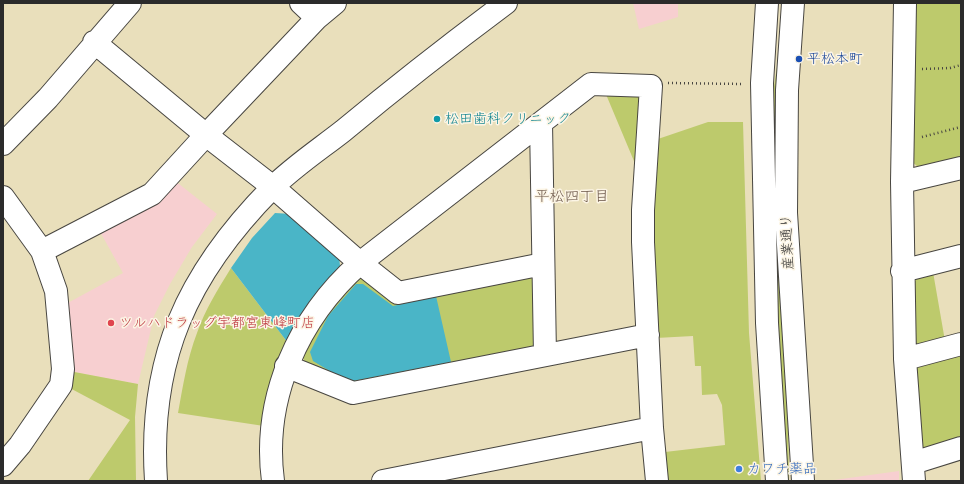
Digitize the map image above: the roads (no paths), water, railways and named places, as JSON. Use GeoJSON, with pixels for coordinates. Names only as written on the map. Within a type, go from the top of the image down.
{"type":"FeatureCollection","features":[{"type":"Feature","properties":{"kind":"street"},"geometry":{"type":"LineString","coordinates":[[3,144],[48,98],[94,42],[130,3]]}},
{"type":"Feature","properties":{"kind":"street"},"geometry":{"type":"LineString","coordinates":[[301,3],[317,18]]}},
{"type":"Feature","properties":{"kind":"street"},"geometry":{"type":"LineString","coordinates":[[42,251],[152,194],[317,18],[335,3]]}},
{"type":"Feature","properties":{"kind":"street"},"geometry":{"type":"LineString","coordinates":[[156,481],[155,422],[162,379],[173,333],[190,294],[210,262],[235,229],[273,187],[506,3]]}},
{"type":"Feature","properties":{"kind":"street","name":"産業通り"},"geometry":{"type":"LineString","coordinates":[[767,3],[762,86],[767,315],[778,481]]}},
{"type":"Feature","properties":{"kind":"street","name":"産業通り"},"geometry":{"type":"LineString","coordinates":[[793,3],[787,90],[786,213],[803,481]]}},
{"type":"Feature","properties":{"kind":"street"},"geometry":{"type":"LineString","coordinates":[[905,3],[917,69],[902,182],[902,272],[905,359],[913,472],[961,448]]}},
{"type":"Feature","properties":{"kind":"street"},"geometry":{"type":"LineString","coordinates":[[94,42],[206,135],[273,187],[360,263],[398,293],[543,264]]}},
{"type":"Feature","properties":{"kind":"street"},"geometry":{"type":"LineString","coordinates":[[273,481],[271,434],[278,392],[286,366],[310,321],[328,297],[360,263],[591,84],[651,86],[643,210],[652,428],[657,481]]}},
{"type":"Feature","properties":{"kind":"street"},"geometry":{"type":"LineString","coordinates":[[541,123],[545,355]]}},
{"type":"Feature","properties":{"kind":"street"},"geometry":{"type":"LineString","coordinates":[[902,182],[961,168]]}},
{"type":"Feature","properties":{"kind":"street"},"geometry":{"type":"LineString","coordinates":[[3,197],[42,251],[56,291],[64,369],[61,385],[20,445],[3,465]]}},
{"type":"Feature","properties":{"kind":"street"},"geometry":{"type":"LineString","coordinates":[[902,272],[961,256]]}},
{"type":"Feature","properties":{"kind":"street"},"geometry":{"type":"LineString","coordinates":[[286,366],[353,393],[648,335]]}},
{"type":"Feature","properties":{"kind":"street"},"geometry":{"type":"LineString","coordinates":[[905,359],[961,344]]}},
{"type":"Feature","properties":{"kind":"street"},"geometry":{"type":"LineString","coordinates":[[382,481],[652,428]]}},
{"type":"Feature","properties":{"kind":"water"},"geometry":{"type":"Polygon","coordinates":[[[275,213],[292,214],[339,255],[340,266],[311,300],[288,343],[231,268],[252,238],[275,213]]]}},
{"type":"Feature","properties":{"kind":"water"},"geometry":{"type":"Polygon","coordinates":[[[356,284],[363,284],[393,306],[436,296],[451,362],[348,382],[313,361],[310,352],[328,316],[356,284]]]}},
{"type":"Feature","properties":{"kind":"place","name":"平松本町"},"geometry":{"type":"Point","coordinates":[799,59]}},
{"type":"Feature","properties":{"kind":"place","name":"松田歯科クリニック"},"geometry":{"type":"Point","coordinates":[437,119]}},
{"type":"Feature","properties":{"kind":"place","name":"ツルハドラッグ宇都宮東峰町店"},"geometry":{"type":"Point","coordinates":[111,323]}},
{"type":"Feature","properties":{"kind":"place","name":"カワチ薬品"},"geometry":{"type":"Point","coordinates":[739,469]}},
{"type":"Feature","properties":{"kind":"district","name":"平松四丁目"},"geometry":{"type":"Point","coordinates":[572,197]}}]}
